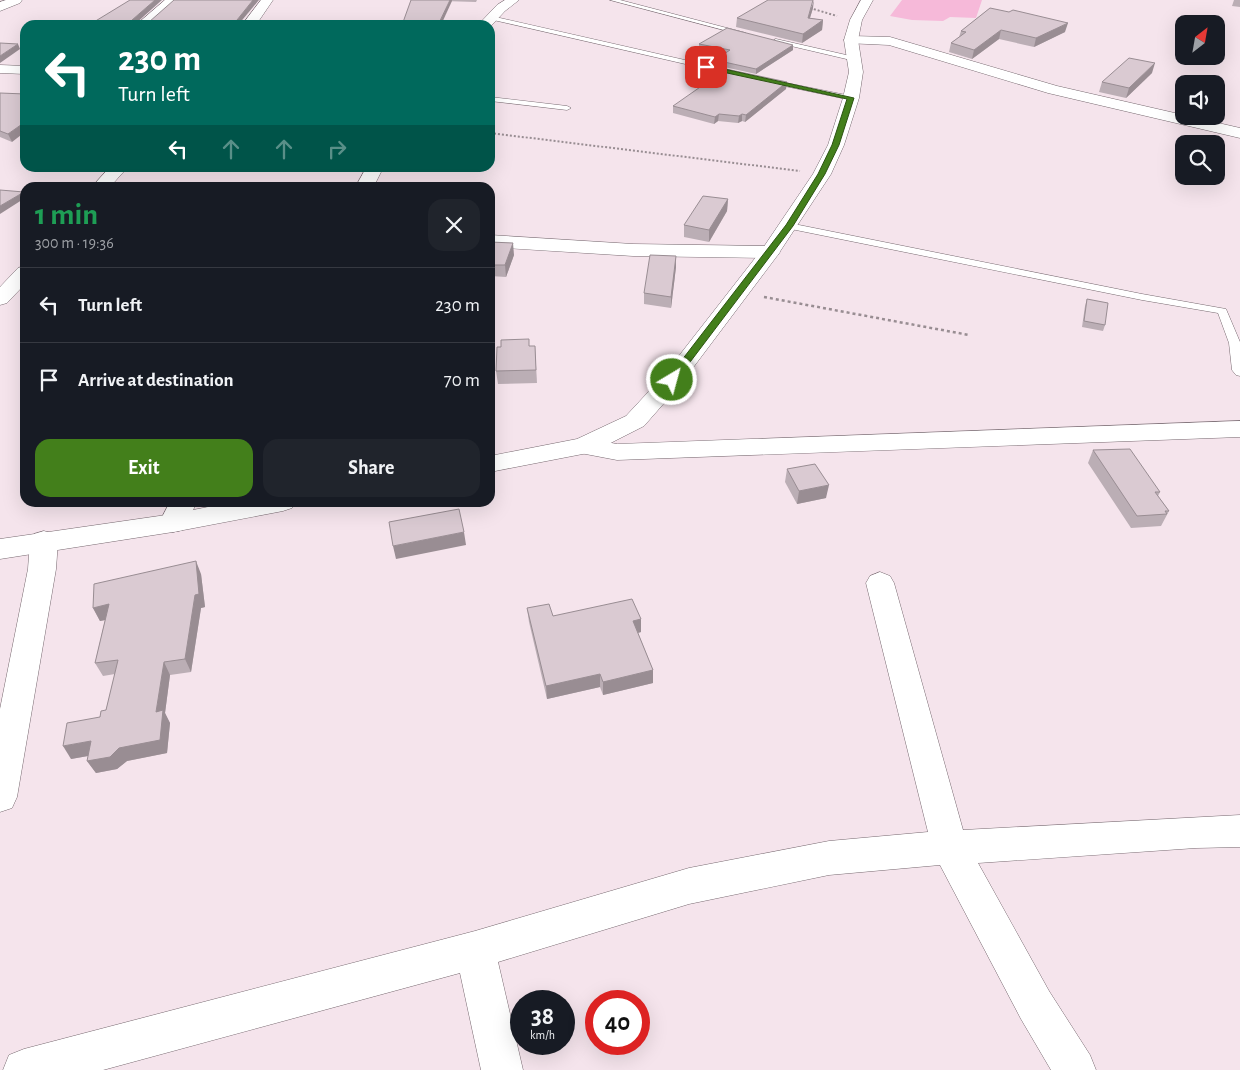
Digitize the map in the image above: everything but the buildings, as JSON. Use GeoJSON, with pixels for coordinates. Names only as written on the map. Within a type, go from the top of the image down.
{"type":"FeatureCollection","features":[{"type":"Feature","properties":{"kind":"street"},"geometry":{"type":"LineString","coordinates":[[0,8],[16,0]]}},
{"type":"Feature","properties":{"kind":"street"},"geometry":{"type":"LineString","coordinates":[[149,20],[173,0]]}},
{"type":"Feature","properties":{"kind":"street"},"geometry":{"type":"LineString","coordinates":[[253,20],[267,0]]}},
{"type":"Feature","properties":{"kind":"street"},"geometry":{"type":"LineString","coordinates":[[489,20],[513,0]]}},
{"type":"Feature","properties":{"kind":"street"},"geometry":{"type":"LineString","coordinates":[[495,463],[584,446],[635,422],[672,380],[789,226],[822,174],[836,145],[851,98],[856,72],[853,50],[856,20],[867,0]]}},
{"type":"Feature","properties":{"kind":"street"},"geometry":{"type":"LineString","coordinates":[[853,50],[890,41],[1053,90],[1240,133]]}},
{"type":"Feature","properties":{"kind":"street"},"geometry":{"type":"LineString","coordinates":[[0,69],[20,70]]}},
{"type":"Feature","properties":{"kind":"street"},"geometry":{"type":"LineString","coordinates":[[0,80],[20,71]]}},
{"type":"Feature","properties":{"kind":"street"},"geometry":{"type":"LineString","coordinates":[[105,182],[114,172]]}},
{"type":"Feature","properties":{"kind":"street"},"geometry":{"type":"LineString","coordinates":[[495,241],[633,250],[770,252]]}},
{"type":"Feature","properties":{"kind":"street"},"geometry":{"type":"LineString","coordinates":[[0,299],[20,277]]}},
{"type":"Feature","properties":{"kind":"street"},"geometry":{"type":"LineString","coordinates":[[584,446],[617,452],[1240,429]]}},
{"type":"Feature","properties":{"kind":"street"},"geometry":{"type":"LineString","coordinates":[[0,549],[179,513],[236,507]]}},
{"type":"Feature","properties":{"kind":"street"},"geometry":{"type":"LineString","coordinates":[[0,797],[42,569],[44,541]]}},
{"type":"Feature","properties":{"kind":"street"},"geometry":{"type":"LineString","coordinates":[[880,584],[950,848],[1035,1005],[1075,1070]]}},
{"type":"Feature","properties":{"kind":"street"},"geometry":{"type":"LineString","coordinates":[[24,1070],[475,950],[689,886],[828,858],[950,848],[1196,832],[1240,831]]}},
{"type":"Feature","properties":{"kind":"street"},"geometry":{"type":"LineString","coordinates":[[475,950],[502,1070]]}},
{"type":"Feature","properties":{"kind":"lane"},"geometry":{"type":"LineString","coordinates":[[613,0],[747,34]]}},
{"type":"Feature","properties":{"kind":"lane"},"geometry":{"type":"LineString","coordinates":[[495,22],[754,78]]}},
{"type":"Feature","properties":{"kind":"lane"},"geometry":{"type":"LineString","coordinates":[[767,39],[824,54],[853,50]]}},
{"type":"Feature","properties":{"kind":"lane"},"geometry":{"type":"LineString","coordinates":[[762,80],[851,98]]}},
{"type":"Feature","properties":{"kind":"lane"},"geometry":{"type":"LineString","coordinates":[[495,100],[567,108]]}},
{"type":"Feature","properties":{"kind":"lane"},"geometry":{"type":"LineString","coordinates":[[789,226],[1142,297],[1222,311],[1235,343],[1240,373]]}},
{"type":"Feature","properties":{"kind":"path"},"geometry":{"type":"LineString","coordinates":[[806,7],[856,20]]}},
{"type":"Feature","properties":{"kind":"path"},"geometry":{"type":"LineString","coordinates":[[495,134],[822,174]]}},
{"type":"Feature","properties":{"kind":"path"},"geometry":{"type":"LineString","coordinates":[[739,292],[969,335]]}},
{"type":"Feature","properties":{"kind":"shaded area"},"geometry":{"type":"Polygon","coordinates":[[[902,0],[982,0],[976,18],[950,17],[943,21],[912,20],[890,16],[902,0]]]}},
{"type":"Feature","properties":{"kind":"route"},"geometry":{"type":"LineString","coordinates":[[672,380],[789,226],[822,174],[836,145],[843,118],[851,98],[706,67]]}}]}
